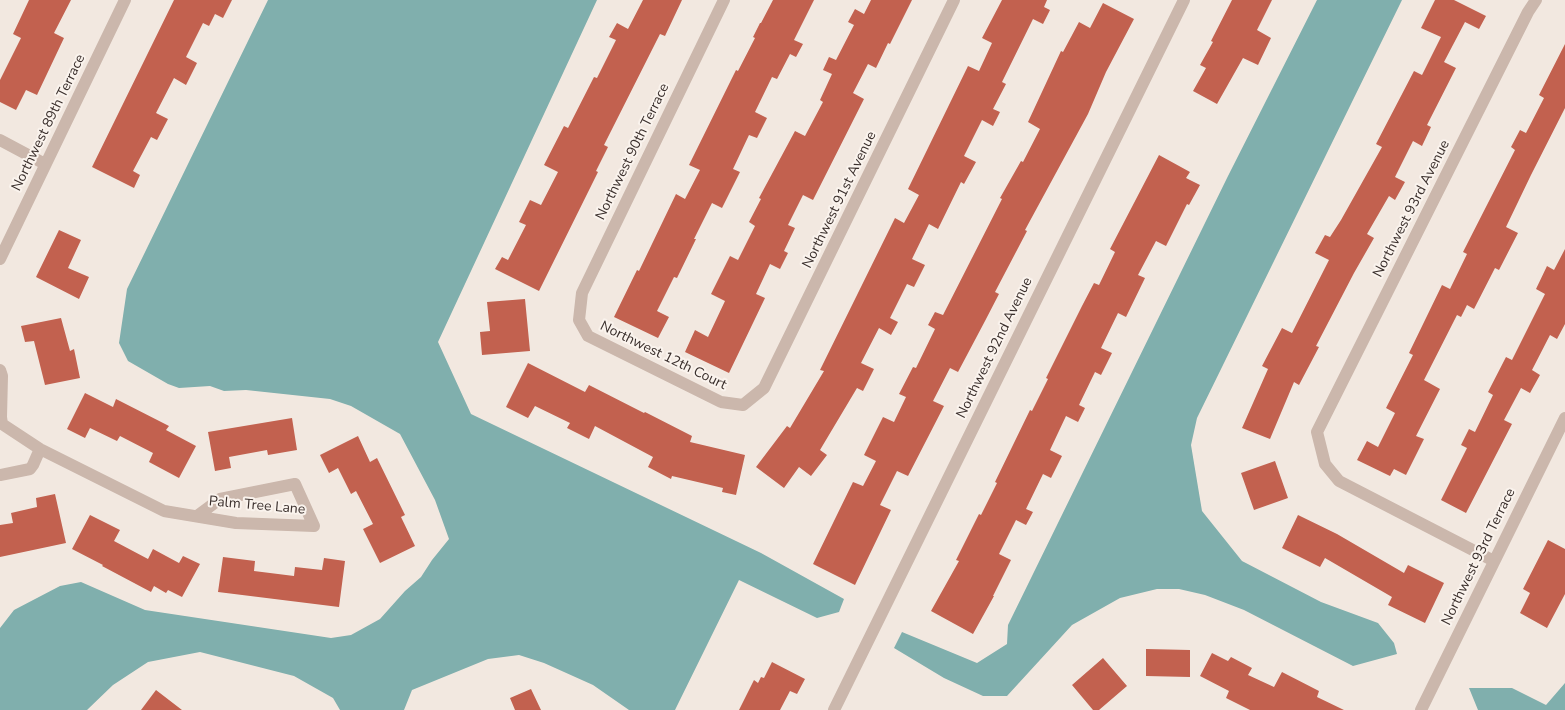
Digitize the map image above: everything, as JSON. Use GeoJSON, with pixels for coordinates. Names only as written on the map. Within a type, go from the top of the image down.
{"type":"FeatureCollection","features":[{"type":"Feature","properties":{"kind":"street","name":"Northwest 89th Terrace"},"geometry":{"type":"LineString","coordinates":[[0,259],[125,0]]}},
{"type":"Feature","properties":{"kind":"street","name":"Northwest 90th Terrace"},"geometry":{"type":"LineString","coordinates":[[578,320],[582,293],[724,0]]}},
{"type":"Feature","properties":{"kind":"street","name":"Northwest 91st Avenue"},"geometry":{"type":"LineString","coordinates":[[743,405],[764,388],[954,0]]}},
{"type":"Feature","properties":{"kind":"street","name":"Northwest 93rd Avenue"},"geometry":{"type":"LineString","coordinates":[[1494,561],[1339,481],[1326,464],[1317,432],[1528,12],[1536,0]]}},
{"type":"Feature","properties":{"kind":"street","name":"Northwest 92nd Avenue"},"geometry":{"type":"LineString","coordinates":[[834,710],[1178,2]]}},
{"type":"Feature","properties":{"kind":"street"},"geometry":{"type":"LineString","coordinates":[[0,140],[45,164]]}},
{"type":"Feature","properties":{"kind":"street","name":"Northwest 12th Court"},"geometry":{"type":"LineString","coordinates":[[578,320],[588,336],[721,402],[743,405]]}},
{"type":"Feature","properties":{"kind":"street","name":"Palm Tree Lane"},"geometry":{"type":"LineString","coordinates":[[0,370],[2,376],[0,417],[2,424],[40,449],[164,512],[236,522],[314,526],[295,484],[220,499],[197,516]]}},
{"type":"Feature","properties":{"kind":"street","name":"Northwest 93rd Terrace"},"geometry":{"type":"LineString","coordinates":[[1421,710],[1565,418]]}},
{"type":"Feature","properties":{"kind":"street"},"geometry":{"type":"LineString","coordinates":[[0,476],[30,469],[40,449]]}},
{"type":"Feature","properties":{"kind":"water"},"geometry":{"type":"Polygon","coordinates":[[[268,0],[597,0],[438,342],[471,414],[761,553],[844,599],[839,612],[817,618],[739,580],[675,710],[629,710],[593,685],[544,663],[519,655],[488,659],[412,690],[404,710],[340,710],[333,698],[294,676],[200,652],[148,662],[113,685],[87,710],[0,710],[0,628],[14,610],[60,586],[81,582],[145,610],[331,638],[351,635],[380,619],[405,591],[421,577],[449,539],[435,500],[400,434],[351,406],[330,399],[246,390],[224,391],[210,386],[179,388],[168,384],[128,361],[119,343],[127,289],[268,0]]]}},
{"type":"Feature","properties":{"kind":"water"},"geometry":{"type":"Polygon","coordinates":[[[1317,0],[1402,0],[1197,418],[1191,445],[1202,511],[1242,561],[1321,602],[1378,623],[1394,643],[1397,654],[1353,666],[1244,610],[1205,595],[1179,589],[1157,589],[1120,598],[1072,625],[1007,696],[983,696],[944,678],[894,648],[902,632],[977,663],[1007,644],[1008,625],[1228,176],[1317,0]]]}},
{"type":"Feature","properties":{"kind":"water"},"geometry":{"type":"Polygon","coordinates":[[[1565,683],[1565,710],[1478,710],[1469,688],[1512,688],[1546,705],[1565,683]]]}},
{"type":"Feature","properties":{"kind":"building"},"geometry":{"type":"Polygon","coordinates":[[[29,0],[71,0],[54,33],[64,38],[37,95],[26,90],[16,110],[0,102],[0,80],[21,38],[13,34],[29,0]]]}},
{"type":"Feature","properties":{"kind":"building"},"geometry":{"type":"Polygon","coordinates":[[[174,0],[232,0],[223,18],[215,14],[209,26],[203,23],[186,57],[197,63],[186,85],[174,78],[156,113],[168,119],[157,140],[151,137],[133,171],[140,175],[134,188],[92,167],[174,0]]]}},
{"type":"Feature","properties":{"kind":"building"},"geometry":{"type":"Polygon","coordinates":[[[643,0],[682,0],[665,36],[660,34],[604,145],[608,147],[596,171],[598,172],[539,291],[495,269],[502,257],[508,260],[526,225],[519,222],[530,200],[541,205],[558,172],[544,165],[564,126],[568,128],[594,77],[597,78],[616,40],[609,37],[617,23],[628,29],[643,0]]]}},
{"type":"Feature","properties":{"kind":"building"},"geometry":{"type":"Polygon","coordinates":[[[773,0],[814,0],[794,40],[803,44],[796,57],[790,54],[777,79],[772,77],[755,112],[767,118],[757,138],[749,135],[733,169],[740,172],[722,208],[712,203],[677,278],[674,277],[657,311],[669,317],[658,338],[614,317],[637,270],[639,271],[676,194],[685,199],[700,170],[689,165],[773,0]]]}},
{"type":"Feature","properties":{"kind":"building"},"geometry":{"type":"Polygon","coordinates":[[[871,0],[912,0],[876,68],[868,64],[853,93],[864,99],[813,200],[803,195],[788,225],[795,228],[784,251],[788,253],[780,269],[770,264],[756,294],[765,298],[729,373],[685,352],[695,330],[708,337],[725,301],[711,294],[730,256],[738,260],[755,226],[749,222],[761,199],[759,198],[795,131],[805,136],[823,102],[820,100],[832,74],[823,70],[829,57],[836,60],[854,25],[848,22],[855,9],[864,14],[871,0]]]}},
{"type":"Feature","properties":{"kind":"building"},"geometry":{"type":"Polygon","coordinates":[[[1002,0],[1047,0],[1044,7],[1050,10],[1043,24],[1033,19],[1002,82],[1006,84],[993,109],[1000,112],[993,126],[982,120],[964,156],[976,162],[964,184],[961,182],[938,229],[929,224],[912,259],[925,265],[914,287],[907,284],[890,318],[898,322],[891,335],[879,328],[861,363],[874,369],[863,391],[857,388],[820,450],[827,455],[811,476],[799,467],[784,488],[756,467],[787,426],[790,428],[824,371],[820,370],[895,218],[904,223],[919,195],[908,189],[968,66],[979,71],[992,43],[982,38],[1002,0]]]}},
{"type":"Feature","properties":{"kind":"building"},"geometry":{"type":"Polygon","coordinates":[[[1232,0],[1272,0],[1257,30],[1271,38],[1258,65],[1243,58],[1217,104],[1193,91],[1206,68],[1200,65],[1213,42],[1211,41],[1232,0]]]}},
{"type":"Feature","properties":{"kind":"building"},"geometry":{"type":"Polygon","coordinates":[[[1435,0],[1454,0],[1486,16],[1479,29],[1465,22],[1444,62],[1456,68],[1427,125],[1431,127],[1422,146],[1413,141],[1395,177],[1405,182],[1395,200],[1389,196],[1367,234],[1374,238],[1316,346],[1319,347],[1299,385],[1294,382],[1270,439],[1242,428],[1268,369],[1262,366],[1282,328],[1292,333],[1329,260],[1315,253],[1325,235],[1330,237],[1341,220],[1382,147],[1376,144],[1414,71],[1422,75],[1441,37],[1421,28],[1435,0]]]}},
{"type":"Feature","properties":{"kind":"building"},"geometry":{"type":"Polygon","coordinates":[[[1103,3],[1134,19],[1106,72],[1088,114],[1025,230],[1027,231],[995,292],[999,294],[985,321],[958,372],[950,368],[933,401],[944,406],[908,476],[897,471],[880,505],[891,510],[855,585],[813,564],[853,482],[863,486],[876,461],[864,455],[883,417],[894,422],[906,397],[899,394],[913,367],[916,368],[935,329],[928,325],[935,312],[943,315],[1002,199],[1000,198],[1021,161],[1023,162],[1040,129],[1028,122],[1061,51],[1063,52],[1079,22],[1090,28],[1103,3]]]}},
{"type":"Feature","properties":{"kind":"building"},"geometry":{"type":"Polygon","coordinates":[[[1565,44],[1565,108],[1506,227],[1518,233],[1499,270],[1495,268],[1474,309],[1467,305],[1461,317],[1457,315],[1424,380],[1440,389],[1416,436],[1424,439],[1406,475],[1394,469],[1390,476],[1357,460],[1367,441],[1378,447],[1395,413],[1386,408],[1413,355],[1409,353],[1442,285],[1450,289],[1467,254],[1463,252],[1515,150],[1511,147],[1520,130],[1526,133],[1544,98],[1539,95],[1565,44]]]}},
{"type":"Feature","properties":{"kind":"building"},"geometry":{"type":"Polygon","coordinates":[[[1159,155],[1190,172],[1186,178],[1200,185],[1189,205],[1187,204],[1166,246],[1156,241],[1138,275],[1145,278],[1126,317],[1118,313],[1101,348],[1112,353],[1101,375],[1095,372],[1079,405],[1085,408],[1078,422],[1066,416],[1050,450],[1062,456],[1051,478],[1043,474],[1026,509],[1033,512],[1026,525],[1016,520],[999,554],[1011,560],[973,634],[931,611],[959,561],[956,560],[997,483],[995,482],[1030,410],[1032,411],[1048,379],[1046,378],[1082,306],[1094,283],[1099,285],[1115,252],[1110,249],[1159,155]]]}},
{"type":"Feature","properties":{"kind":"building"},"geometry":{"type":"Polygon","coordinates":[[[59,230],[81,240],[68,268],[89,277],[79,299],[36,277],[59,230]]]}},
{"type":"Feature","properties":{"kind":"building"},"geometry":{"type":"Polygon","coordinates":[[[1565,249],[1565,324],[1557,339],[1550,335],[1532,370],[1540,375],[1530,393],[1521,388],[1504,420],[1512,424],[1466,513],[1441,500],[1467,448],[1461,445],[1469,429],[1475,432],[1493,395],[1488,392],[1506,357],[1512,360],[1545,294],[1536,289],[1547,266],[1554,270],[1565,249]]]}},
{"type":"Feature","properties":{"kind":"building"},"geometry":{"type":"Polygon","coordinates":[[[525,299],[530,351],[482,355],[480,332],[490,331],[487,302],[525,299]]]}},
{"type":"Feature","properties":{"kind":"building"},"geometry":{"type":"Polygon","coordinates":[[[61,318],[70,351],[74,349],[80,378],[45,385],[34,341],[25,342],[21,326],[61,318]]]}},
{"type":"Feature","properties":{"kind":"building"},"geometry":{"type":"Polygon","coordinates":[[[528,363],[585,392],[589,385],[645,412],[692,436],[690,442],[745,455],[736,495],[722,492],[723,488],[672,476],[671,479],[648,467],[653,457],[595,426],[589,439],[567,428],[570,423],[535,406],[528,418],[506,407],[528,363]]]}},
{"type":"Feature","properties":{"kind":"building"},"geometry":{"type":"Polygon","coordinates":[[[85,393],[113,407],[116,399],[169,426],[166,430],[196,446],[179,478],[149,462],[153,453],[120,436],[117,441],[90,428],[85,438],[67,429],[85,393]]]}},
{"type":"Feature","properties":{"kind":"building"},"geometry":{"type":"Polygon","coordinates":[[[292,418],[297,450],[268,455],[267,450],[229,457],[231,468],[215,471],[208,432],[292,418]]]}},
{"type":"Feature","properties":{"kind":"building"},"geometry":{"type":"Polygon","coordinates":[[[358,436],[370,462],[377,458],[405,515],[401,517],[415,546],[380,563],[363,529],[373,524],[356,491],[351,494],[338,468],[329,473],[320,455],[358,436]]]}},
{"type":"Feature","properties":{"kind":"building"},"geometry":{"type":"Polygon","coordinates":[[[1275,461],[1288,498],[1254,510],[1241,473],[1275,461]]]}},
{"type":"Feature","properties":{"kind":"building"},"geometry":{"type":"Polygon","coordinates":[[[55,494],[66,543],[0,557],[0,525],[13,523],[11,513],[37,507],[36,498],[55,494]]]}},
{"type":"Feature","properties":{"kind":"building"},"geometry":{"type":"Polygon","coordinates":[[[90,515],[120,530],[114,541],[148,559],[153,549],[179,563],[183,556],[200,564],[182,597],[168,590],[166,593],[154,586],[151,592],[72,549],[90,515]]]}},
{"type":"Feature","properties":{"kind":"building"},"geometry":{"type":"Polygon","coordinates":[[[1298,515],[1337,534],[1404,573],[1408,565],[1444,583],[1425,623],[1388,605],[1392,597],[1325,558],[1320,567],[1282,548],[1298,515]]]}},
{"type":"Feature","properties":{"kind":"building"},"geometry":{"type":"Polygon","coordinates":[[[1548,540],[1565,549],[1565,594],[1547,628],[1520,613],[1530,593],[1523,589],[1548,540]]]}},
{"type":"Feature","properties":{"kind":"building"},"geometry":{"type":"Polygon","coordinates":[[[223,557],[255,561],[254,571],[294,576],[295,567],[322,570],[324,558],[345,561],[339,607],[218,592],[223,557]]]}},
{"type":"Feature","properties":{"kind":"building"},"geometry":{"type":"Polygon","coordinates":[[[1146,649],[1190,650],[1190,677],[1146,676],[1146,649]]]}},
{"type":"Feature","properties":{"kind":"building"},"geometry":{"type":"Polygon","coordinates":[[[1212,653],[1228,661],[1231,657],[1252,668],[1248,675],[1274,687],[1282,672],[1319,691],[1317,697],[1344,710],[1250,710],[1226,698],[1229,691],[1200,676],[1212,653]]]}},
{"type":"Feature","properties":{"kind":"building"},"geometry":{"type":"Polygon","coordinates":[[[1103,658],[1127,686],[1099,710],[1093,710],[1072,685],[1103,658]]]}},
{"type":"Feature","properties":{"kind":"building"},"geometry":{"type":"Polygon","coordinates":[[[772,662],[805,679],[797,694],[790,691],[780,710],[739,710],[754,680],[758,683],[761,677],[764,678],[772,662]]]}},
{"type":"Feature","properties":{"kind":"building"},"geometry":{"type":"Polygon","coordinates":[[[531,689],[541,710],[515,710],[510,698],[531,689]]]}},
{"type":"Feature","properties":{"kind":"building"},"geometry":{"type":"Polygon","coordinates":[[[156,690],[182,710],[141,710],[156,690]]]}}]}
